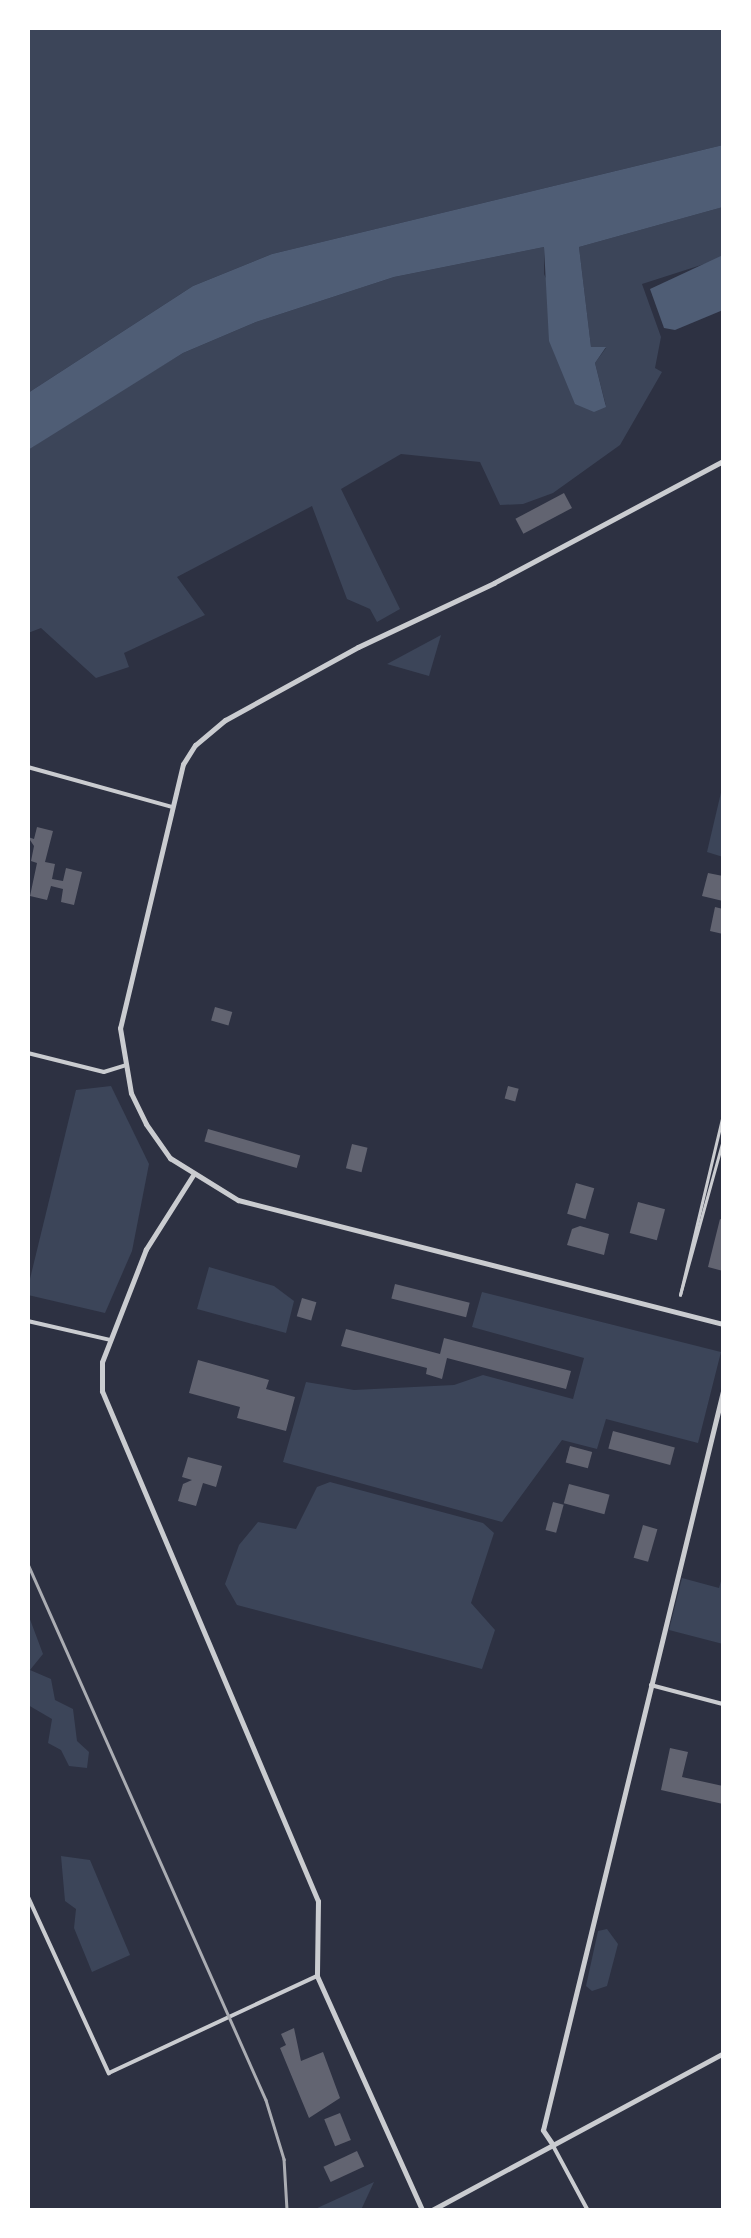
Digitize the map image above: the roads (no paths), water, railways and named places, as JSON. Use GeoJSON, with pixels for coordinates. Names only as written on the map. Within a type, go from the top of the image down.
{"type":"FeatureCollection","features":[{"type":"Feature","properties":{"kind":"street"},"geometry":{"type":"LineString","coordinates":[[723,461],[225,720],[183,764],[124,996],[124,1066],[146,1124],[170,1157],[193,1175],[238,1200],[723,1324]]}},
{"type":"Feature","properties":{"kind":"street"},"geometry":{"type":"LineString","coordinates":[[28,767],[172,807]]}},
{"type":"Feature","properties":{"kind":"street"},"geometry":{"type":"LineString","coordinates":[[28,1053],[104,1072],[124,1066]]}},
{"type":"Feature","properties":{"kind":"street"},"geometry":{"type":"LineString","coordinates":[[723,1115],[680,1295],[723,1140]]}},
{"type":"Feature","properties":{"kind":"street"},"geometry":{"type":"LineString","coordinates":[[193,1175],[146,1249],[102,1362],[111,1424],[318,1901],[317,1976],[422,2210]]}},
{"type":"Feature","properties":{"kind":"street"},"geometry":{"type":"LineString","coordinates":[[28,1321],[111,1340]]}},
{"type":"Feature","properties":{"kind":"street"},"geometry":{"type":"LineString","coordinates":[[588,2210],[543,2130],[723,1391]]}},
{"type":"Feature","properties":{"kind":"street"},"geometry":{"type":"LineString","coordinates":[[651,1685],[723,1704]]}},
{"type":"Feature","properties":{"kind":"street"},"geometry":{"type":"LineString","coordinates":[[28,1896],[109,2074],[317,1976]]}},
{"type":"Feature","properties":{"kind":"street"},"geometry":{"type":"LineString","coordinates":[[432,2210],[723,2053]]}},
{"type":"Feature","properties":{"kind":"railway"},"geometry":{"type":"LineString","coordinates":[[28,1564],[266,2100],[284,2159],[287,2210]]}}]}
